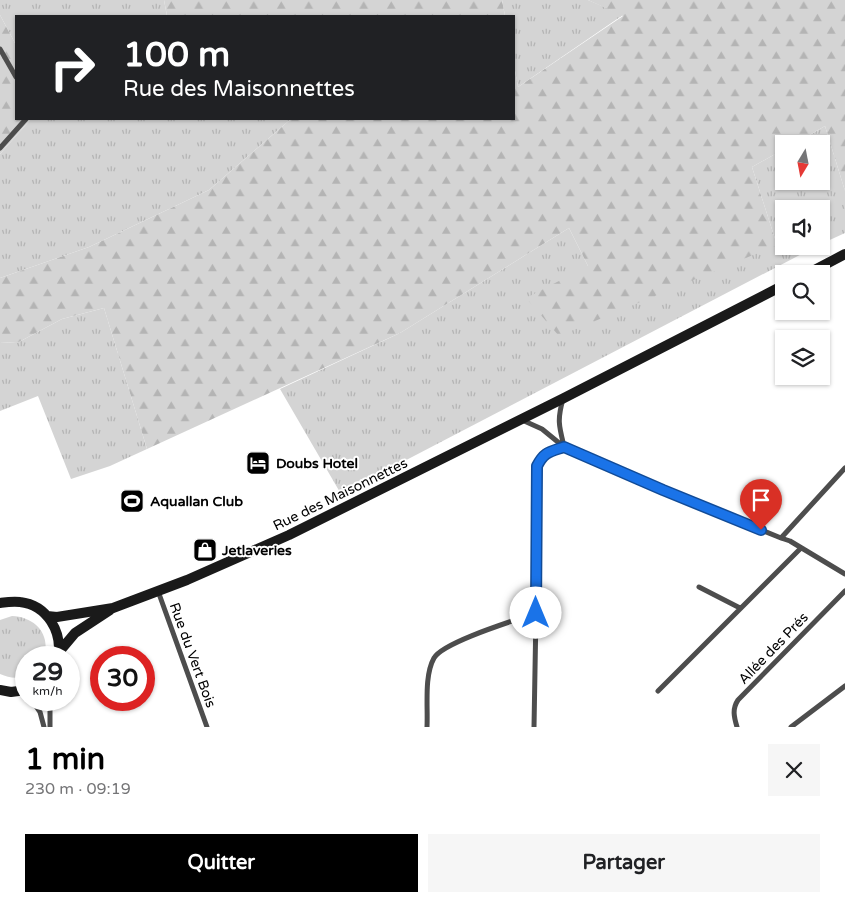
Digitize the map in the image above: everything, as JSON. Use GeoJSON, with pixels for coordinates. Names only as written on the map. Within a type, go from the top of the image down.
{"type":"FeatureCollection","features":[{"type":"Feature","properties":{"kind":"main road"},"geometry":{"type":"LineString","coordinates":[[824,265],[845,254]]}},
{"type":"Feature","properties":{"kind":"main road","name":"Rue des Maisonnettes"},"geometry":{"type":"LineString","coordinates":[[48,616],[57,617],[113,608],[187,580],[289,535],[775,291]]}},
{"type":"Feature","properties":{"kind":"main road"},"geometry":{"type":"LineString","coordinates":[[0,603],[20,602],[40,609],[55,626],[59,646]]}},
{"type":"Feature","properties":{"kind":"main road","name":"Rue des Maisonnettes"},"geometry":{"type":"LineString","coordinates":[[66,646],[75,633],[113,608]]}},
{"type":"Feature","properties":{"kind":"main road"},"geometry":{"type":"LineString","coordinates":[[0,690],[15,692]]}},
{"type":"Feature","properties":{"kind":"street"},"geometry":{"type":"LineString","coordinates":[[0,49],[15,75]]}},
{"type":"Feature","properties":{"kind":"street"},"geometry":{"type":"LineString","coordinates":[[0,148],[25,120]]}},
{"type":"Feature","properties":{"kind":"street"},"geometry":{"type":"LineString","coordinates":[[564,398],[558,424],[564,447]]}},
{"type":"Feature","properties":{"kind":"street"},"geometry":{"type":"LineString","coordinates":[[521,419],[542,428],[564,447],[663,490],[782,538],[845,574]]}},
{"type":"Feature","properties":{"kind":"street"},"geometry":{"type":"LineString","coordinates":[[534,727],[537,466],[542,456],[564,447]]}},
{"type":"Feature","properties":{"kind":"street"},"geometry":{"type":"LineString","coordinates":[[782,538],[845,468]]}},
{"type":"Feature","properties":{"kind":"street"},"geometry":{"type":"LineString","coordinates":[[658,691],[801,548]]}},
{"type":"Feature","properties":{"kind":"street"},"geometry":{"type":"LineString","coordinates":[[698,587],[740,608]]}},
{"type":"Feature","properties":{"kind":"street","name":"Allée des Prés"},"geometry":{"type":"LineString","coordinates":[[737,727],[734,720],[734,712],[738,700],[845,591]]}},
{"type":"Feature","properties":{"kind":"street","name":"Rue du Vert Bois"},"geometry":{"type":"LineString","coordinates":[[158,592],[207,727]]}},
{"type":"Feature","properties":{"kind":"street"},"geometry":{"type":"LineString","coordinates":[[427,727],[428,678],[435,656],[453,644],[474,635],[536,613]]}},
{"type":"Feature","properties":{"kind":"street"},"geometry":{"type":"LineString","coordinates":[[790,727],[845,686]]}},
{"type":"Feature","properties":{"kind":"street"},"geometry":{"type":"LineString","coordinates":[[39,711],[44,727]]}},
{"type":"Feature","properties":{"kind":"street"},"geometry":{"type":"LineString","coordinates":[[50,711],[50,727]]}},
{"type":"Feature","properties":{"kind":"green space"},"geometry":{"type":"Polygon","coordinates":[[[0,0],[164,0],[167,15],[15,15],[15,43],[0,15],[0,0]]]}},
{"type":"Feature","properties":{"kind":"green space"},"geometry":{"type":"Polygon","coordinates":[[[164,0],[502,0],[505,15],[167,15],[164,0]]]}},
{"type":"Feature","properties":{"kind":"green space"},"geometry":{"type":"Polygon","coordinates":[[[502,0],[588,0],[623,15],[518,87],[515,70],[515,15],[505,15],[502,0]]]}},
{"type":"Feature","properties":{"kind":"green space"},"geometry":{"type":"Polygon","coordinates":[[[588,0],[845,0],[845,191],[830,142],[830,135],[828,135],[825,126],[810,135],[775,135],[775,154],[752,167],[775,239],[775,246],[559,336],[526,298],[588,266],[569,228],[400,333],[147,449],[104,308],[62,319],[17,343],[0,342],[0,278],[89,247],[209,190],[290,120],[515,120],[515,70],[518,87],[623,16],[588,0]]]}},
{"type":"Feature","properties":{"kind":"green space"},"geometry":{"type":"Polygon","coordinates":[[[0,15],[15,43],[15,120],[30,120],[0,154],[0,15]]]}},
{"type":"Feature","properties":{"kind":"green space"},"geometry":{"type":"Polygon","coordinates":[[[30,120],[290,120],[209,190],[89,247],[0,278],[0,154],[30,120]]]}},
{"type":"Feature","properties":{"kind":"green space"},"geometry":{"type":"Polygon","coordinates":[[[825,126],[828,135],[810,135],[825,126]]]}},
{"type":"Feature","properties":{"kind":"green space"},"geometry":{"type":"Polygon","coordinates":[[[830,142],[845,191],[845,233],[830,240],[830,200],[775,200],[775,239],[752,167],[775,154],[775,190],[830,190],[830,142]]]}},
{"type":"Feature","properties":{"kind":"green space"},"geometry":{"type":"Polygon","coordinates":[[[569,228],[588,266],[775,245],[775,255],[800,255],[781,265],[775,265],[775,268],[341,494],[280,389],[400,333],[569,228]]]}},
{"type":"Feature","properties":{"kind":"green space"},"geometry":{"type":"Polygon","coordinates":[[[104,308],[147,449],[110,466],[71,479],[38,396],[0,411],[0,342],[17,343],[62,319],[104,308]]]}},
{"type":"Feature","properties":{"kind":"green space"},"geometry":{"type":"Polygon","coordinates":[[[12,616],[28,620],[39,628],[45,641],[46,646],[15,646],[15,678],[0,674],[0,620],[12,616]]]}},
{"type":"Feature","properties":{"kind":"place","name":"Doubs Hotel"},"geometry":{"type":"Point","coordinates":[258,463]}},
{"type":"Feature","properties":{"kind":"place","name":"Aquallan Club"},"geometry":{"type":"Point","coordinates":[132,501]}},
{"type":"Feature","properties":{"kind":"place","name":"Jetlaveries"},"geometry":{"type":"Point","coordinates":[205,550]}},
{"type":"Feature","properties":{"kind":"route"},"geometry":{"type":"LineString","coordinates":[[536,613],[537,466],[542,456],[564,447],[761,530]]}}]}
